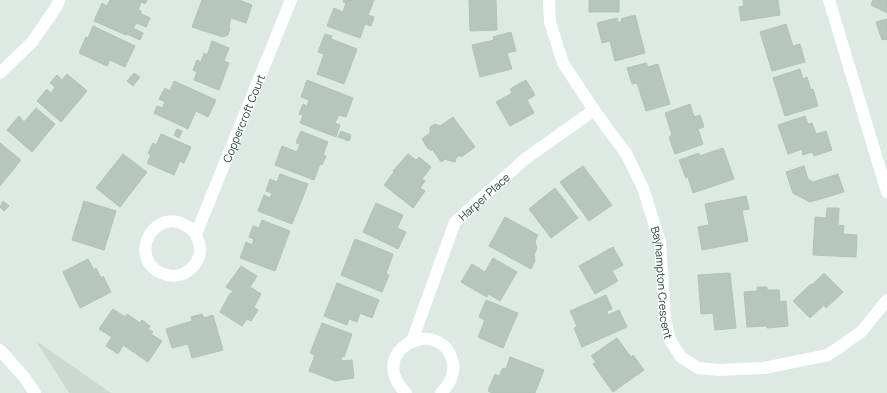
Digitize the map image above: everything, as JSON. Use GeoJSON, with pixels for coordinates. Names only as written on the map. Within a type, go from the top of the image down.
{"type":"FeatureCollection","features":[{"type":"Feature","properties":{"kind":"street"},"geometry":{"type":"LineString","coordinates":[[0,73],[32,42],[57,6],[59,0]]}},
{"type":"Feature","properties":{"kind":"street","name":"Coppercroft Court"},"geometry":{"type":"LineString","coordinates":[[196,234],[290,0]]}},
{"type":"Feature","properties":{"kind":"street","name":"Bayhampton Crescent"},"geometry":{"type":"LineString","coordinates":[[549,0],[550,22],[563,63],[594,110],[627,155],[643,188],[660,242],[665,319],[670,340],[681,357],[698,368],[719,370],[764,368],[828,355],[861,332],[887,300]]}},
{"type":"Feature","properties":{"kind":"street"},"geometry":{"type":"LineString","coordinates":[[829,0],[887,192]]}},
{"type":"Feature","properties":{"kind":"street","name":"Harper Place"},"geometry":{"type":"LineString","coordinates":[[406,393],[398,385],[394,376],[394,360],[399,350],[412,341],[455,222],[525,159],[594,110]]}},
{"type":"Feature","properties":{"kind":"street"},"geometry":{"type":"LineString","coordinates":[[168,222],[178,222],[190,227],[196,234],[200,247],[199,256],[196,264],[189,270],[179,275],[169,276],[151,266],[147,257],[146,241],[149,234],[156,227],[168,222]]}},
{"type":"Feature","properties":{"kind":"street"},"geometry":{"type":"LineString","coordinates":[[412,341],[427,339],[437,342],[445,348],[451,357],[454,368],[450,383],[441,393]]}},
{"type":"Feature","properties":{"kind":"street"},"geometry":{"type":"LineString","coordinates":[[0,350],[24,377],[35,393]]}},
{"type":"Feature","properties":{"kind":"shaded area"},"geometry":{"type":"Polygon","coordinates":[[[36,341],[111,393],[69,393],[36,341]]]}},
{"type":"Feature","properties":{"kind":"building"},"geometry":{"type":"Polygon","coordinates":[[[110,0],[147,0],[145,4],[141,2],[138,10],[141,11],[141,14],[150,18],[146,27],[137,23],[133,28],[143,33],[140,40],[94,21],[102,3],[107,6],[110,0]]]}},
{"type":"Feature","properties":{"kind":"building"},"geometry":{"type":"Polygon","coordinates":[[[202,0],[239,0],[252,5],[246,23],[231,18],[228,35],[223,37],[192,27],[202,0]]]}},
{"type":"Feature","properties":{"kind":"building"},"geometry":{"type":"Polygon","coordinates":[[[344,0],[374,0],[368,15],[374,17],[371,26],[365,24],[360,38],[327,26],[334,8],[343,12],[346,3],[343,2],[344,0]]]}},
{"type":"Feature","properties":{"kind":"building"},"geometry":{"type":"Polygon","coordinates":[[[469,0],[496,0],[497,30],[470,31],[469,0]]]}},
{"type":"Feature","properties":{"kind":"building"},"geometry":{"type":"Polygon","coordinates":[[[589,0],[619,0],[619,12],[589,12],[589,0]]]}},
{"type":"Feature","properties":{"kind":"building"},"geometry":{"type":"Polygon","coordinates":[[[743,0],[778,0],[780,15],[741,21],[739,7],[744,6],[743,0]]]}},
{"type":"Feature","properties":{"kind":"building"},"geometry":{"type":"Polygon","coordinates":[[[873,0],[887,0],[887,13],[871,5],[873,0]]]}},
{"type":"Feature","properties":{"kind":"building"},"geometry":{"type":"Polygon","coordinates":[[[635,15],[645,53],[615,61],[610,41],[602,43],[597,23],[617,18],[618,22],[622,22],[621,19],[635,15]]]}},
{"type":"Feature","properties":{"kind":"building"},"geometry":{"type":"Polygon","coordinates":[[[887,19],[887,39],[882,40],[876,22],[887,19]]]}},
{"type":"Feature","properties":{"kind":"building"},"geometry":{"type":"Polygon","coordinates":[[[786,24],[793,46],[800,44],[805,62],[772,71],[760,32],[786,24]]]}},
{"type":"Feature","properties":{"kind":"building"},"geometry":{"type":"Polygon","coordinates":[[[93,26],[135,46],[125,67],[110,60],[107,66],[79,53],[93,26]]]}},
{"type":"Feature","properties":{"kind":"building"},"geometry":{"type":"Polygon","coordinates":[[[511,32],[516,51],[507,53],[512,69],[480,77],[472,45],[494,40],[493,37],[511,32]]]}},
{"type":"Feature","properties":{"kind":"building"},"geometry":{"type":"Polygon","coordinates":[[[325,34],[332,36],[331,39],[357,49],[344,84],[317,74],[324,54],[318,52],[325,34]]]}},
{"type":"Feature","properties":{"kind":"building"},"geometry":{"type":"Polygon","coordinates":[[[212,41],[229,48],[224,61],[229,63],[219,90],[194,80],[197,72],[193,70],[197,60],[201,62],[204,53],[207,55],[212,41]]]}},
{"type":"Feature","properties":{"kind":"building"},"geometry":{"type":"Polygon","coordinates":[[[646,63],[648,67],[658,64],[670,104],[646,111],[637,83],[632,84],[627,68],[646,63]]]}},
{"type":"Feature","properties":{"kind":"building"},"geometry":{"type":"Polygon","coordinates":[[[800,69],[803,79],[807,77],[811,90],[813,89],[818,106],[785,116],[773,78],[800,69]]]}},
{"type":"Feature","properties":{"kind":"building"},"geometry":{"type":"Polygon","coordinates":[[[134,73],[140,77],[133,86],[127,81],[134,73]]]}},
{"type":"Feature","properties":{"kind":"building"},"geometry":{"type":"Polygon","coordinates":[[[67,74],[87,91],[61,122],[37,101],[47,89],[51,93],[55,87],[50,83],[57,75],[62,80],[67,74]]]}},
{"type":"Feature","properties":{"kind":"building"},"geometry":{"type":"Polygon","coordinates":[[[307,80],[353,98],[346,117],[339,115],[335,123],[340,125],[336,137],[300,123],[303,115],[299,114],[303,104],[307,106],[309,100],[301,97],[307,80]]]}},
{"type":"Feature","properties":{"kind":"building"},"geometry":{"type":"Polygon","coordinates":[[[526,80],[535,95],[527,100],[534,113],[510,126],[496,102],[512,93],[510,89],[526,80]]]}},
{"type":"Feature","properties":{"kind":"building"},"geometry":{"type":"Polygon","coordinates":[[[174,81],[216,100],[208,117],[196,111],[188,129],[154,113],[157,106],[162,108],[165,102],[159,99],[165,88],[170,91],[174,81]]]}},
{"type":"Feature","properties":{"kind":"building"},"geometry":{"type":"Polygon","coordinates":[[[690,104],[694,117],[700,115],[704,127],[698,129],[703,144],[675,154],[669,137],[672,135],[665,113],[690,104]]]}},
{"type":"Feature","properties":{"kind":"building"},"geometry":{"type":"Polygon","coordinates":[[[36,108],[55,124],[32,152],[7,130],[19,116],[24,122],[36,108]]]}},
{"type":"Feature","properties":{"kind":"building"},"geometry":{"type":"Polygon","coordinates":[[[805,116],[808,124],[812,123],[816,134],[826,131],[832,150],[814,156],[812,152],[803,155],[802,149],[788,154],[778,125],[805,116]]]}},
{"type":"Feature","properties":{"kind":"building"},"geometry":{"type":"Polygon","coordinates":[[[453,117],[475,147],[461,157],[460,155],[456,158],[455,162],[447,160],[447,158],[441,162],[432,149],[431,151],[429,148],[428,149],[422,139],[430,133],[430,127],[435,124],[440,126],[453,117]]]}},
{"type":"Feature","properties":{"kind":"building"},"geometry":{"type":"Polygon","coordinates":[[[177,129],[182,131],[179,138],[174,135],[177,129]]]}},
{"type":"Feature","properties":{"kind":"building"},"geometry":{"type":"Polygon","coordinates":[[[301,131],[328,142],[323,155],[326,156],[322,165],[320,164],[314,180],[275,165],[282,146],[297,152],[300,144],[296,143],[301,131]]]}},
{"type":"Feature","properties":{"kind":"building"},"geometry":{"type":"Polygon","coordinates":[[[341,131],[351,135],[349,141],[338,137],[341,131]]]}},
{"type":"Feature","properties":{"kind":"building"},"geometry":{"type":"Polygon","coordinates":[[[161,134],[191,147],[184,163],[180,161],[174,175],[147,163],[151,155],[148,153],[153,143],[156,145],[161,134]]]}},
{"type":"Feature","properties":{"kind":"building"},"geometry":{"type":"Polygon","coordinates":[[[0,143],[21,160],[0,186],[0,143]]]}},
{"type":"Feature","properties":{"kind":"building"},"geometry":{"type":"Polygon","coordinates":[[[723,148],[734,179],[693,193],[688,177],[686,178],[679,160],[699,153],[700,156],[723,148]]]}},
{"type":"Feature","properties":{"kind":"building"},"geometry":{"type":"Polygon","coordinates":[[[123,154],[147,172],[120,207],[96,188],[123,154]]]}},
{"type":"Feature","properties":{"kind":"building"},"geometry":{"type":"Polygon","coordinates":[[[408,154],[416,160],[419,157],[431,167],[422,179],[425,181],[420,188],[425,191],[413,208],[384,185],[394,172],[393,171],[408,154]]]}},
{"type":"Feature","properties":{"kind":"building"},"geometry":{"type":"Polygon","coordinates":[[[583,166],[612,205],[589,221],[560,182],[583,166]]]}},
{"type":"Feature","properties":{"kind":"building"},"geometry":{"type":"Polygon","coordinates":[[[804,166],[808,179],[813,182],[838,174],[844,192],[810,202],[793,193],[786,172],[804,166]]]}},
{"type":"Feature","properties":{"kind":"building"},"geometry":{"type":"Polygon","coordinates":[[[280,174],[308,184],[292,224],[258,211],[264,195],[270,198],[272,193],[266,191],[270,179],[277,182],[280,174]]]}},
{"type":"Feature","properties":{"kind":"building"},"geometry":{"type":"Polygon","coordinates":[[[555,188],[578,218],[551,238],[529,209],[555,188]]]}},
{"type":"Feature","properties":{"kind":"building"},"geometry":{"type":"Polygon","coordinates":[[[746,196],[749,209],[742,210],[748,241],[702,250],[698,227],[709,225],[705,204],[746,196]]]}},
{"type":"Feature","properties":{"kind":"building"},"geometry":{"type":"Polygon","coordinates":[[[3,201],[9,206],[4,211],[0,207],[3,201]]]}},
{"type":"Feature","properties":{"kind":"building"},"geometry":{"type":"Polygon","coordinates":[[[84,201],[116,211],[104,250],[72,240],[84,201]]]}},
{"type":"Feature","properties":{"kind":"building"},"geometry":{"type":"Polygon","coordinates":[[[376,203],[403,215],[397,228],[406,232],[398,249],[363,232],[376,203]]]}},
{"type":"Feature","properties":{"kind":"building"},"geometry":{"type":"Polygon","coordinates":[[[827,208],[839,208],[838,225],[844,226],[843,234],[857,235],[856,257],[813,255],[815,217],[826,218],[827,208]]]}},
{"type":"Feature","properties":{"kind":"building"},"geometry":{"type":"Polygon","coordinates":[[[505,217],[538,235],[535,241],[537,249],[534,254],[535,261],[531,269],[489,246],[505,217]]]}},
{"type":"Feature","properties":{"kind":"building"},"geometry":{"type":"Polygon","coordinates":[[[262,220],[290,231],[275,271],[240,258],[246,242],[252,245],[254,239],[249,237],[253,226],[259,228],[262,220]]]}},
{"type":"Feature","properties":{"kind":"building"},"geometry":{"type":"Polygon","coordinates":[[[355,239],[393,254],[386,274],[389,275],[382,292],[341,275],[355,239]]]}},
{"type":"Feature","properties":{"kind":"building"},"geometry":{"type":"Polygon","coordinates":[[[613,247],[623,265],[612,271],[618,281],[595,294],[579,266],[613,247]]]}},
{"type":"Feature","properties":{"kind":"building"},"geometry":{"type":"Polygon","coordinates":[[[493,258],[517,272],[500,301],[489,294],[487,297],[461,282],[472,264],[485,272],[493,258]]]}},
{"type":"Feature","properties":{"kind":"building"},"geometry":{"type":"Polygon","coordinates":[[[88,259],[94,270],[96,268],[101,278],[103,276],[111,292],[80,308],[63,272],[88,259]]]}},
{"type":"Feature","properties":{"kind":"building"},"geometry":{"type":"Polygon","coordinates":[[[241,266],[257,276],[250,287],[261,294],[254,307],[258,310],[251,321],[247,319],[242,326],[220,312],[229,295],[233,291],[226,287],[241,266]]]}},
{"type":"Feature","properties":{"kind":"building"},"geometry":{"type":"Polygon","coordinates":[[[730,273],[736,328],[715,330],[713,313],[701,314],[698,275],[730,273]]]}},
{"type":"Feature","properties":{"kind":"building"},"geometry":{"type":"Polygon","coordinates":[[[824,273],[843,292],[826,308],[824,305],[810,318],[793,301],[824,273]]]}},
{"type":"Feature","properties":{"kind":"building"},"geometry":{"type":"Polygon","coordinates":[[[337,283],[379,300],[372,318],[360,313],[357,322],[349,319],[347,325],[324,316],[337,283]]]}},
{"type":"Feature","properties":{"kind":"building"},"geometry":{"type":"Polygon","coordinates":[[[757,287],[767,287],[767,290],[779,290],[780,302],[786,301],[788,326],[767,328],[767,326],[747,327],[744,292],[757,291],[757,287]]]}},
{"type":"Feature","properties":{"kind":"building"},"geometry":{"type":"Polygon","coordinates":[[[606,295],[612,309],[607,311],[608,315],[619,310],[627,327],[582,347],[574,328],[577,326],[570,311],[606,295]]]}},
{"type":"Feature","properties":{"kind":"building"},"geometry":{"type":"Polygon","coordinates":[[[486,300],[518,313],[503,348],[478,337],[485,320],[479,317],[486,300]]]}},
{"type":"Feature","properties":{"kind":"building"},"geometry":{"type":"Polygon","coordinates":[[[113,309],[125,317],[127,314],[140,323],[142,320],[150,326],[148,329],[153,332],[151,334],[162,341],[148,362],[123,345],[118,354],[106,346],[112,337],[99,329],[113,309]]]}},
{"type":"Feature","properties":{"kind":"building"},"geometry":{"type":"Polygon","coordinates":[[[202,314],[204,318],[213,315],[223,350],[192,358],[188,344],[172,348],[166,329],[192,321],[191,317],[202,314]]]}},
{"type":"Feature","properties":{"kind":"building"},"geometry":{"type":"Polygon","coordinates":[[[322,323],[352,334],[344,357],[342,356],[341,361],[352,360],[354,378],[335,381],[309,371],[315,355],[310,353],[322,323]]]}},
{"type":"Feature","properties":{"kind":"building"},"geometry":{"type":"Polygon","coordinates":[[[617,338],[631,357],[633,355],[644,370],[613,392],[593,364],[596,362],[591,356],[617,338]]]}},
{"type":"Feature","properties":{"kind":"building"},"geometry":{"type":"Polygon","coordinates":[[[510,357],[544,370],[535,393],[492,393],[488,391],[495,374],[499,376],[503,368],[506,369],[510,357]]]}}]}
